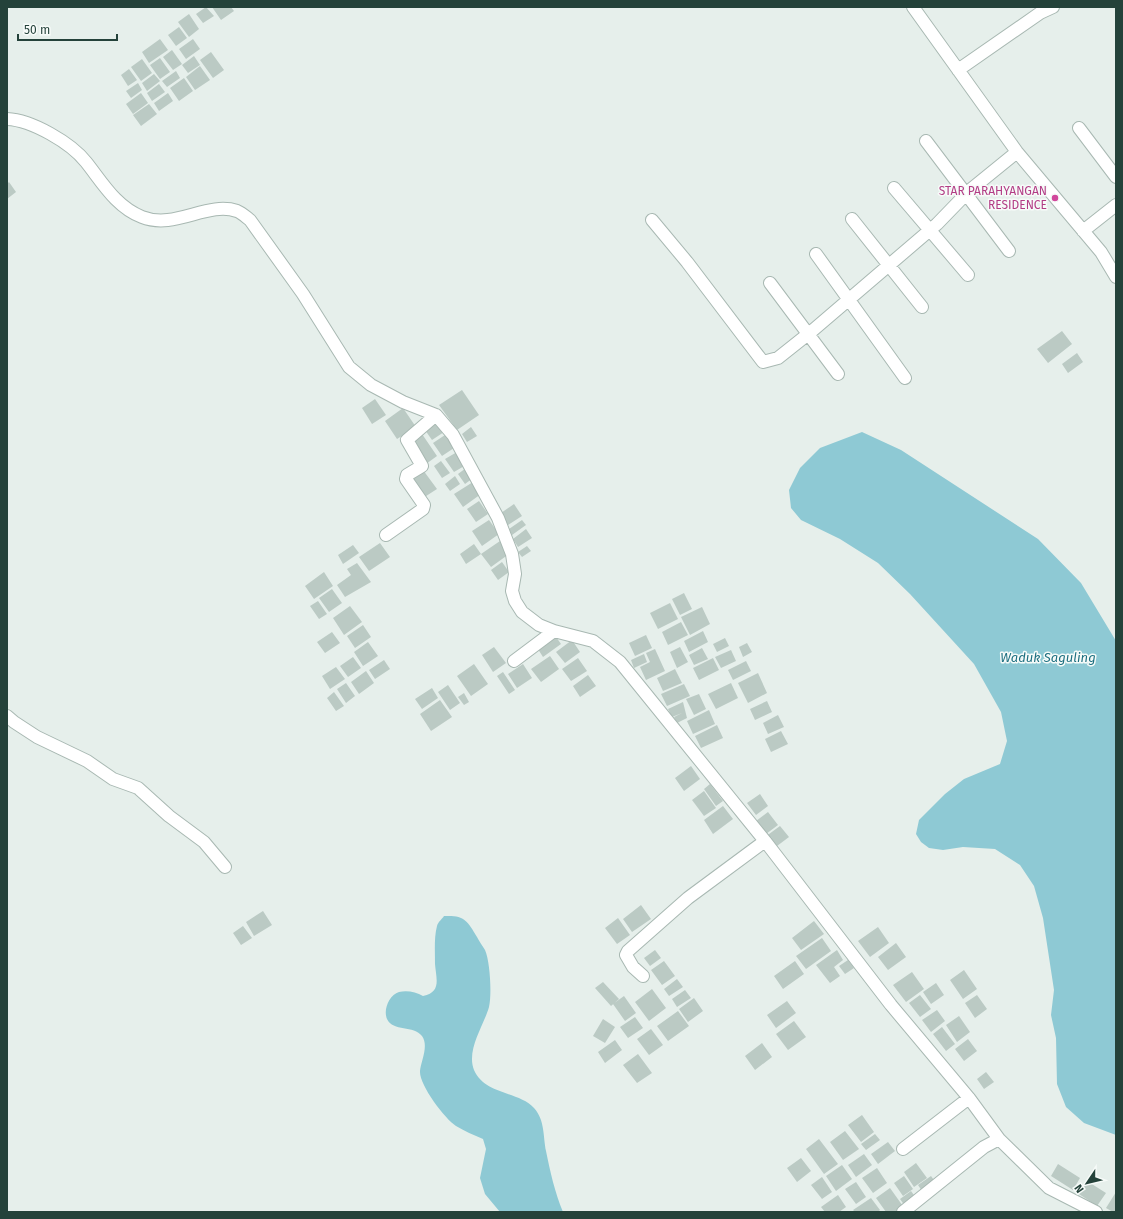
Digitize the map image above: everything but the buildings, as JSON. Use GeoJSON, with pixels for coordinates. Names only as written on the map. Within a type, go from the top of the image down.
{"type":"FeatureCollection","features":[{"type":"Feature","properties":{"kind":"street"},"geometry":{"type":"LineString","coordinates":[[913,7],[1017,152],[1101,252],[1116,277]]}},
{"type":"Feature","properties":{"kind":"street"},"geometry":{"type":"LineString","coordinates":[[958,70],[1040,13],[1053,7]]}},
{"type":"Feature","properties":{"kind":"street"},"geometry":{"type":"LineString","coordinates":[[7,119],[33,125],[62,141],[85,160],[104,187],[124,206],[141,217],[153,220],[170,221],[216,210],[238,211],[250,220],[264,237],[348,367],[371,385],[403,402],[436,415],[454,435],[498,518],[512,554],[515,574],[512,591],[515,601],[522,612],[539,625],[554,631],[593,641],[620,662],[765,841],[891,1005],[969,1098],[999,1139],[1049,1188],[1096,1212]]}},
{"type":"Feature","properties":{"kind":"street"},"geometry":{"type":"LineString","coordinates":[[1078,128],[1116,177]]}},
{"type":"Feature","properties":{"kind":"street"},"geometry":{"type":"LineString","coordinates":[[926,141],[1009,251]]}},
{"type":"Feature","properties":{"kind":"street"},"geometry":{"type":"LineString","coordinates":[[652,220],[687,262],[763,362],[778,358],[808,334],[930,230],[966,194],[1017,152]]}},
{"type":"Feature","properties":{"kind":"street"},"geometry":{"type":"LineString","coordinates":[[894,188],[968,275]]}},
{"type":"Feature","properties":{"kind":"street"},"geometry":{"type":"LineString","coordinates":[[1084,231],[1116,204]]}},
{"type":"Feature","properties":{"kind":"street"},"geometry":{"type":"LineString","coordinates":[[852,219],[890,264],[922,307]]}},
{"type":"Feature","properties":{"kind":"street"},"geometry":{"type":"LineString","coordinates":[[816,254],[904,378]]}},
{"type":"Feature","properties":{"kind":"street"},"geometry":{"type":"LineString","coordinates":[[770,283],[838,374]]}},
{"type":"Feature","properties":{"kind":"street"},"geometry":{"type":"LineString","coordinates":[[386,534],[423,509],[424,505],[406,480],[407,475],[422,466],[407,440],[436,415]]}},
{"type":"Feature","properties":{"kind":"street"},"geometry":{"type":"LineString","coordinates":[[514,661],[554,631]]}},
{"type":"Feature","properties":{"kind":"street"},"geometry":{"type":"LineString","coordinates":[[7,716],[37,737],[87,761],[114,779],[138,788],[169,816],[204,842],[225,867]]}},
{"type":"Feature","properties":{"kind":"street"},"geometry":{"type":"LineString","coordinates":[[644,976],[627,960],[626,955],[628,951],[688,898],[765,841]]}},
{"type":"Feature","properties":{"kind":"street"},"geometry":{"type":"LineString","coordinates":[[903,1149],[969,1098]]}},
{"type":"Feature","properties":{"kind":"street"},"geometry":{"type":"LineString","coordinates":[[903,1212],[984,1147],[999,1139]]}},
{"type":"Feature","properties":{"kind":"water","name":"Waduk Saguling"},"geometry":{"type":"Polygon","coordinates":[[[862,432],[901,450],[1038,539],[1081,583],[1116,641],[1116,1135],[1084,1123],[1066,1107],[1057,1084],[1056,1038],[1051,1015],[1054,990],[1043,918],[1034,886],[1020,865],[995,849],[963,847],[943,850],[929,848],[921,842],[916,834],[919,820],[945,794],[964,779],[1000,764],[1007,741],[1001,712],[974,664],[910,594],[878,563],[840,539],[801,520],[791,508],[789,490],[800,468],[820,448],[862,432]]]}},
{"type":"Feature","properties":{"kind":"water"},"geometry":{"type":"Polygon","coordinates":[[[444,916],[456,916],[464,920],[474,931],[487,955],[490,1001],[487,1014],[472,1054],[474,1070],[479,1078],[486,1084],[494,1089],[520,1098],[534,1108],[538,1113],[542,1123],[553,1182],[563,1212],[500,1212],[485,1194],[480,1178],[486,1149],[483,1139],[462,1130],[451,1122],[428,1093],[420,1071],[425,1049],[422,1036],[414,1031],[394,1026],[387,1019],[386,1007],[392,996],[395,994],[402,991],[408,991],[423,996],[429,994],[435,988],[437,979],[435,964],[435,935],[439,922],[444,916]]]}},
{"type":"Feature","properties":{"kind":"place","name":"STAR PARAHYANGAN RESIDENCE"},"geometry":{"type":"Point","coordinates":[1055,198]}}]}
